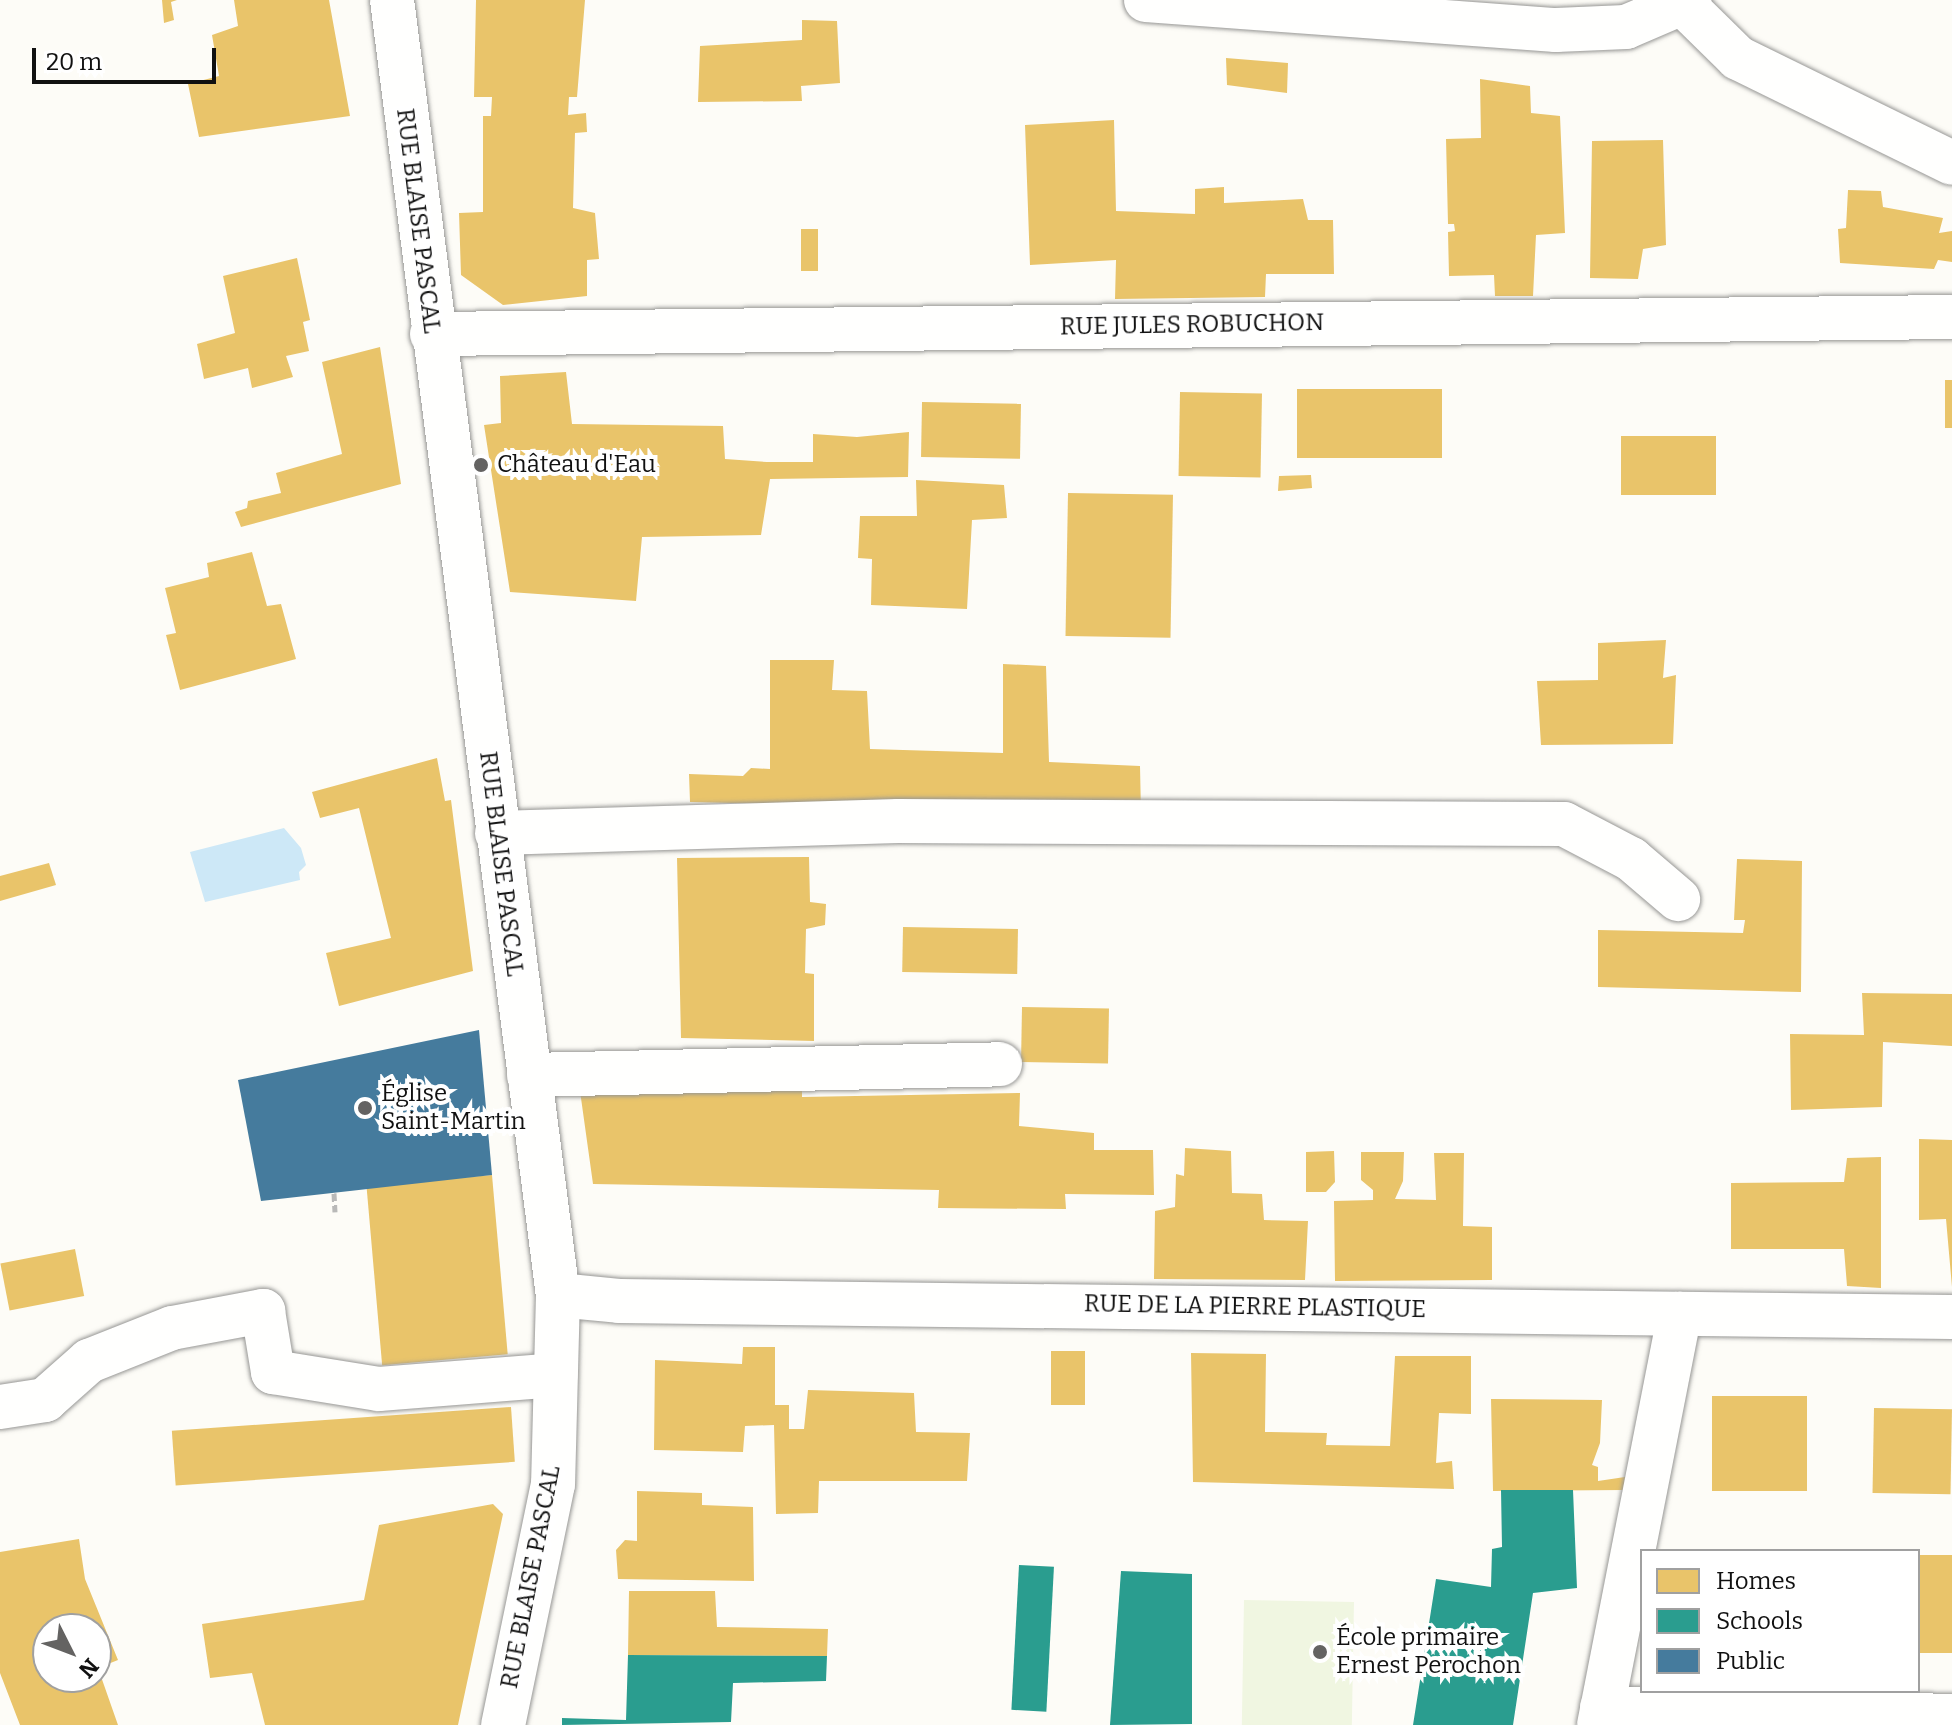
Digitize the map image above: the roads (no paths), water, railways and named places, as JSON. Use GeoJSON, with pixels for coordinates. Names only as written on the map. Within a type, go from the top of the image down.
{"type":"FeatureCollection","features":[{"type":"Feature","properties":{"kind":"street","name":"RUE BLAISE PASCAL"},"geometry":{"type":"LineString","coordinates":[[392,0],[432,334],[558,1295],[553,1484],[503,1725]]}},
{"type":"Feature","properties":{"kind":"street"},"geometry":{"type":"LineString","coordinates":[[1146,0],[1556,30],[1626,27],[1686,2],[1738,58],[1952,163]]}},
{"type":"Feature","properties":{"kind":"street","name":"RUE JULES ROBUCHON"},"geometry":{"type":"LineString","coordinates":[[432,334],[1952,317]]}},
{"type":"Feature","properties":{"kind":"street"},"geometry":{"type":"LineString","coordinates":[[497,833],[898,821],[1564,824],[1631,859],[1678,899]]}},
{"type":"Feature","properties":{"kind":"street"},"geometry":{"type":"LineString","coordinates":[[529,1075],[1000,1064]]}},
{"type":"Feature","properties":{"kind":"street","name":"RUE DE LA PIERRE PLASTIQUE"},"geometry":{"type":"LineString","coordinates":[[558,1295],[619,1301],[1952,1317]]}},
{"type":"Feature","properties":{"kind":"street"},"geometry":{"type":"LineString","coordinates":[[0,1407],[45,1400],[89,1361],[172,1328],[263,1311],[273,1372],[379,1389],[555,1375]]}},
{"type":"Feature","properties":{"kind":"street"},"geometry":{"type":"LineString","coordinates":[[1680,1314],[1601,1717],[1952,1716]]}},
{"type":"Feature","properties":{"kind":"water"},"geometry":{"type":"Polygon","coordinates":[[[284,828],[301,848],[306,865],[299,872],[300,880],[205,902],[190,852],[284,828]]]}},
{"type":"Feature","properties":{"kind":"place","name":"Château d'Eau"},"geometry":{"type":"Point","coordinates":[481,465]}},
{"type":"Feature","properties":{"kind":"place","name":"Église Saint-Martin"},"geometry":{"type":"Point","coordinates":[365,1108]}},
{"type":"Feature","properties":{"kind":"place","name":"École primaire Ernest Perochon"},"geometry":{"type":"Point","coordinates":[1320,1652]}}]}
